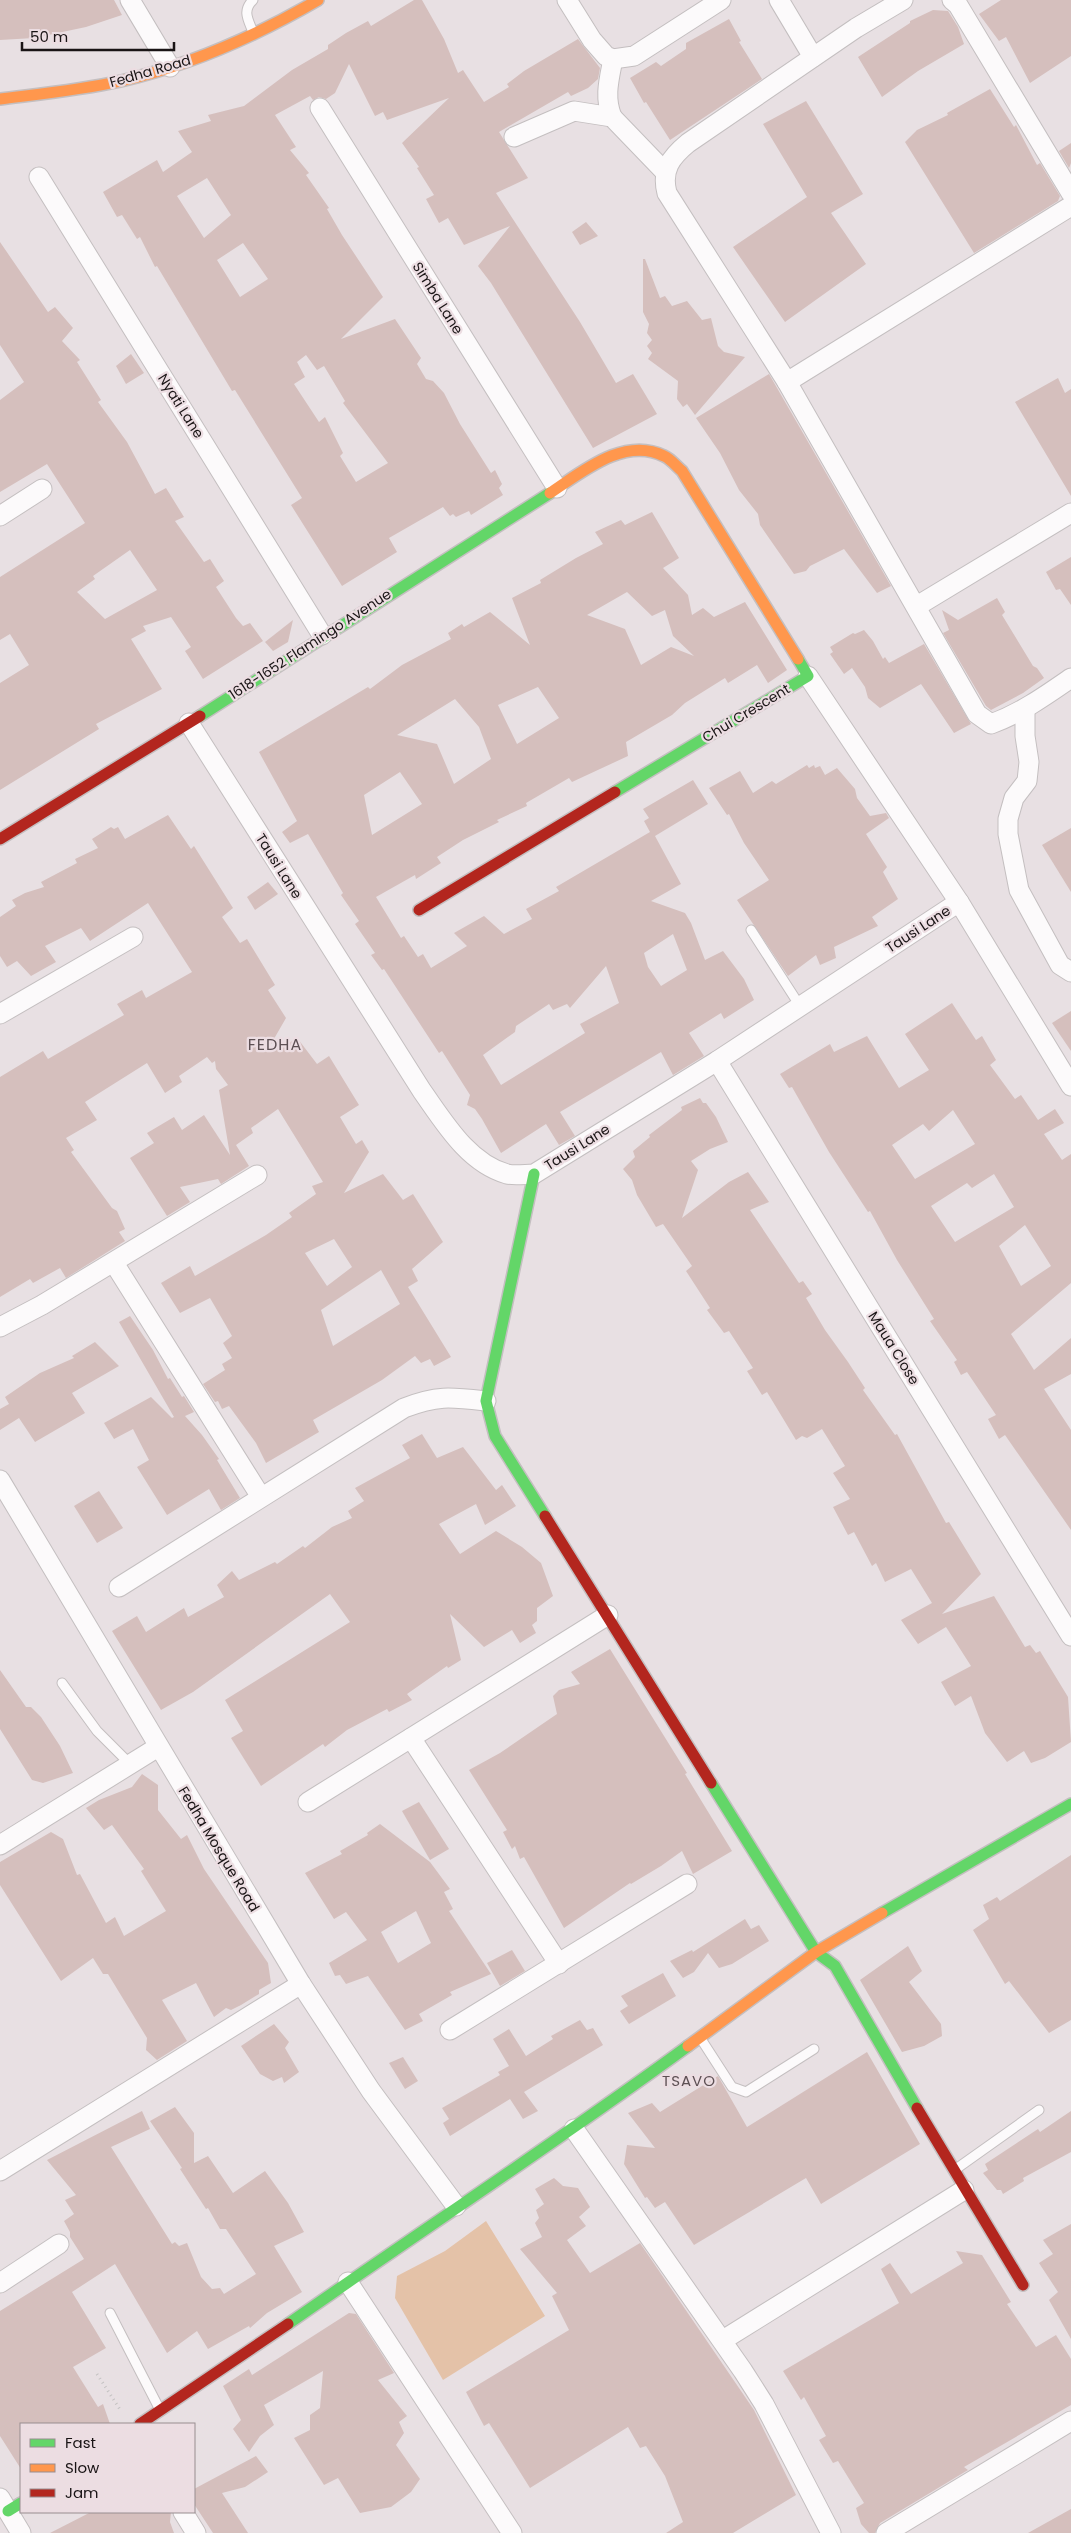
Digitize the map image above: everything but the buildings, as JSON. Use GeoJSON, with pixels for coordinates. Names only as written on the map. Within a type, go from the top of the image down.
{"type":"FeatureCollection","features":[{"type":"Feature","properties":{"kind":"street"},"geometry":{"type":"LineString","coordinates":[[130,0],[170,67]]}},
{"type":"Feature","properties":{"kind":"street","name":"Fedha Road"},"geometry":{"type":"LineString","coordinates":[[0,99],[87,88],[170,67],[254,35],[285,20],[318,0]]}},
{"type":"Feature","properties":{"kind":"street"},"geometry":{"type":"LineString","coordinates":[[566,0],[592,40],[606,56],[613,59],[634,56],[721,0]]}},
{"type":"Feature","properties":{"kind":"street"},"geometry":{"type":"LineString","coordinates":[[779,0],[813,57]]}},
{"type":"Feature","properties":{"kind":"street"},"geometry":{"type":"LineString","coordinates":[[903,0],[856,28],[688,142],[675,153],[665,172],[667,193],[787,382],[917,606],[977,714],[991,724],[1025,709],[1071,678]]}},
{"type":"Feature","properties":{"kind":"street"},"geometry":{"type":"LineString","coordinates":[[952,0],[958,5],[1071,193]]}},
{"type":"Feature","properties":{"kind":"street"},"geometry":{"type":"LineString","coordinates":[[613,59],[606,93],[612,117],[665,172]]}},
{"type":"Feature","properties":{"kind":"street","name":"Simba Lane"},"geometry":{"type":"LineString","coordinates":[[320,108],[557,488]]}},
{"type":"Feature","properties":{"kind":"street"},"geometry":{"type":"LineString","coordinates":[[514,137],[574,111],[612,117]]}},
{"type":"Feature","properties":{"kind":"street","name":"Nyati Lane"},"geometry":{"type":"LineString","coordinates":[[39,177],[322,636]]}},
{"type":"Feature","properties":{"kind":"street"},"geometry":{"type":"LineString","coordinates":[[787,382],[1071,206]]}},
{"type":"Feature","properties":{"kind":"street","name":"1618-1652 Flamingo Avenue"},"geometry":{"type":"LineString","coordinates":[[0,839],[557,488],[620,451],[640,449],[664,456],[682,471],[808,676]]}},
{"type":"Feature","properties":{"kind":"street"},"geometry":{"type":"LineString","coordinates":[[0,516],[42,489]]}},
{"type":"Feature","properties":{"kind":"street"},"geometry":{"type":"LineString","coordinates":[[917,606],[1071,512]]}},
{"type":"Feature","properties":{"kind":"street"},"geometry":{"type":"LineString","coordinates":[[808,676],[959,902],[1071,1086]]}},
{"type":"Feature","properties":{"kind":"street","name":"Chui Crescent"},"geometry":{"type":"LineString","coordinates":[[419,910],[808,676]]}},
{"type":"Feature","properties":{"kind":"street"},"geometry":{"type":"LineString","coordinates":[[1025,709],[1025,736],[1029,762],[1027,781],[1014,798],[1008,819],[1008,834],[1020,890],[1060,965],[1071,972]]}},
{"type":"Feature","properties":{"kind":"street","name":"Tausi Lane"},"geometry":{"type":"LineString","coordinates":[[188,722],[422,1091],[456,1139],[484,1162],[507,1174],[534,1174],[717,1061],[959,902]]}},
{"type":"Feature","properties":{"kind":"street"},"geometry":{"type":"LineString","coordinates":[[0,1014],[132,937]]}},
{"type":"Feature","properties":{"kind":"street","name":"Maua Close"},"geometry":{"type":"LineString","coordinates":[[717,1061],[1071,1636]]}},
{"type":"Feature","properties":{"kind":"street"},"geometry":{"type":"LineString","coordinates":[[534,1174],[486,1401],[495,1436],[816,1952],[835,1966],[964,2190],[1023,2284]]}},
{"type":"Feature","properties":{"kind":"street"},"geometry":{"type":"LineString","coordinates":[[0,1327],[114,1263],[257,1175]]}},
{"type":"Feature","properties":{"kind":"street"},"geometry":{"type":"LineString","coordinates":[[114,1263],[260,1497]]}},
{"type":"Feature","properties":{"kind":"street"},"geometry":{"type":"LineString","coordinates":[[119,1587],[404,1408],[428,1399],[450,1397],[486,1401]]}},
{"type":"Feature","properties":{"kind":"street","name":"Fedha Mosque Road"},"geometry":{"type":"LineString","coordinates":[[0,1480],[8,1509],[158,1747],[301,1984],[371,2091],[456,2206]]}},
{"type":"Feature","properties":{"kind":"street"},"geometry":{"type":"LineString","coordinates":[[308,1802],[608,1615]]}},
{"type":"Feature","properties":{"kind":"street"},"geometry":{"type":"LineString","coordinates":[[411,1738],[559,1964]]}},
{"type":"Feature","properties":{"kind":"street"},"geometry":{"type":"LineString","coordinates":[[0,1845],[158,1747]]}},
{"type":"Feature","properties":{"kind":"street"},"geometry":{"type":"LineString","coordinates":[[141,2423],[456,2206],[574,2129],[816,1952],[1071,1804]]}},
{"type":"Feature","properties":{"kind":"street"},"geometry":{"type":"LineString","coordinates":[[450,2030],[687,1884]]}},
{"type":"Feature","properties":{"kind":"street"},"geometry":{"type":"LineString","coordinates":[[0,2170],[301,1984]]}},
{"type":"Feature","properties":{"kind":"street"},"geometry":{"type":"LineString","coordinates":[[574,2129],[723,2340],[764,2404],[831,2533]]}},
{"type":"Feature","properties":{"kind":"street"},"geometry":{"type":"LineString","coordinates":[[723,2340],[964,2190]]}},
{"type":"Feature","properties":{"kind":"street"},"geometry":{"type":"LineString","coordinates":[[0,2283],[59,2244]]}},
{"type":"Feature","properties":{"kind":"street"},"geometry":{"type":"LineString","coordinates":[[348,2282],[512,2533]]}},
{"type":"Feature","properties":{"kind":"street"},"geometry":{"type":"LineString","coordinates":[[886,2533],[1071,2421]]}},
{"type":"Feature","properties":{"kind":"street"},"geometry":{"type":"LineString","coordinates":[[10,2504],[21,2533]]}},
{"type":"Feature","properties":{"kind":"street"},"geometry":{"type":"LineString","coordinates":[[184,2513],[196,2533]]}},
{"type":"Feature","properties":{"kind":"lane"},"geometry":{"type":"LineString","coordinates":[[253,0],[247,7],[246,13],[254,35]]}},
{"type":"Feature","properties":{"kind":"lane"},"geometry":{"type":"LineString","coordinates":[[751,930],[800,1006]]}},
{"type":"Feature","properties":{"kind":"lane"},"geometry":{"type":"LineString","coordinates":[[62,1683],[96,1731],[130,1764]]}},
{"type":"Feature","properties":{"kind":"lane"},"geometry":{"type":"LineString","coordinates":[[700,2037],[732,2087],[746,2092],[814,2049]]}},
{"type":"Feature","properties":{"kind":"lane"},"geometry":{"type":"LineString","coordinates":[[954,2171],[1039,2110]]}},
{"type":"Feature","properties":{"kind":"lane"},"geometry":{"type":"LineString","coordinates":[[110,2312],[160,2410]]}},
{"type":"Feature","properties":{"kind":"path"},"geometry":{"type":"LineString","coordinates":[[97,2374],[124,2416]]}},
{"type":"Feature","properties":{"kind":"shaded area"},"geometry":{"type":"Polygon","coordinates":[[[486,2221],[545,2316],[443,2380],[395,2298],[397,2276],[445,2251],[486,2221]]]}},
{"type":"Feature","properties":{"kind":"traffic: fast"},"geometry":{"type":"LineString","coordinates":[[200,716],[550,493]]}},
{"type":"Feature","properties":{"kind":"traffic: fast"},"geometry":{"type":"LineString","coordinates":[[615,792],[808,676],[798,659]]}},
{"type":"Feature","properties":{"kind":"traffic: fast"},"geometry":{"type":"LineString","coordinates":[[534,1174],[486,1401],[495,1436],[545,1516]]}},
{"type":"Feature","properties":{"kind":"traffic: fast"},"geometry":{"type":"LineString","coordinates":[[711,1783],[816,1952],[835,1966],[917,2108]]}},
{"type":"Feature","properties":{"kind":"traffic: fast"},"geometry":{"type":"LineString","coordinates":[[882,1913],[1071,1804]]}},
{"type":"Feature","properties":{"kind":"traffic: fast"},"geometry":{"type":"LineString","coordinates":[[288,2324],[539,2152],[688,2046]]}},
{"type":"Feature","properties":{"kind":"traffic: fast"},"geometry":{"type":"LineString","coordinates":[[8,2511],[20,2504]]}},
{"type":"Feature","properties":{"kind":"traffic: slow"},"geometry":{"type":"LineString","coordinates":[[0,99],[106,84],[173,67],[223,48],[271,26],[318,0]]}},
{"type":"Feature","properties":{"kind":"traffic: slow"},"geometry":{"type":"LineString","coordinates":[[550,493],[590,467],[619,453],[634,450],[649,451],[667,457],[682,471],[798,659]]}},
{"type":"Feature","properties":{"kind":"traffic: slow"},"geometry":{"type":"LineString","coordinates":[[688,2046],[816,1952],[882,1913]]}},
{"type":"Feature","properties":{"kind":"traffic: jam"},"geometry":{"type":"LineString","coordinates":[[0,839],[200,716]]}},
{"type":"Feature","properties":{"kind":"traffic: jam"},"geometry":{"type":"LineString","coordinates":[[419,910],[615,792]]}},
{"type":"Feature","properties":{"kind":"traffic: jam"},"geometry":{"type":"LineString","coordinates":[[545,1516],[711,1783]]}},
{"type":"Feature","properties":{"kind":"traffic: jam"},"geometry":{"type":"LineString","coordinates":[[917,2108],[1023,2285]]}},
{"type":"Feature","properties":{"kind":"traffic: jam"},"geometry":{"type":"LineString","coordinates":[[141,2423],[288,2324]]}},
{"type":"Feature","properties":{"kind":"district","name":"FEDHA"},"geometry":{"type":"Point","coordinates":[275,1044]}},
{"type":"Feature","properties":{"kind":"district","name":"TSAVO"},"geometry":{"type":"Point","coordinates":[689,2081]}}]}
